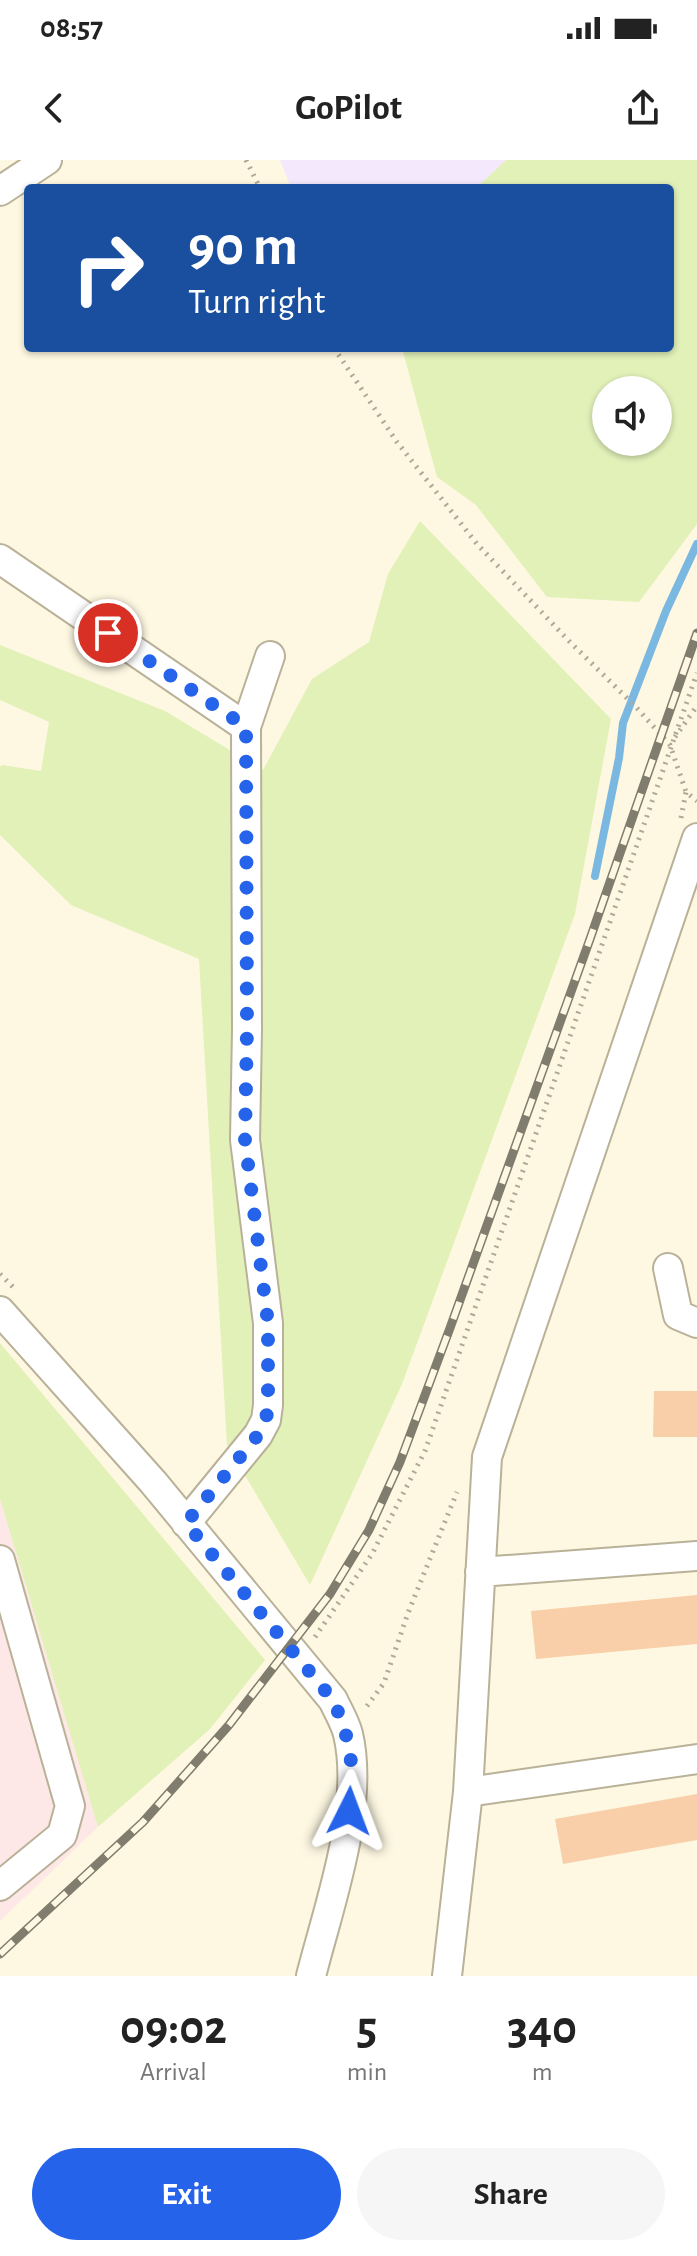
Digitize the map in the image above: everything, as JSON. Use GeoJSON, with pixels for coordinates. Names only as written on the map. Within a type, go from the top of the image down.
{"type":"FeatureCollection","features":[{"type":"Feature","properties":{"kind":"street"},"geometry":{"type":"LineString","coordinates":[[0,191],[47,160]]}},
{"type":"Feature","properties":{"kind":"street"},"geometry":{"type":"LineString","coordinates":[[0,559],[246,727]]}},
{"type":"Feature","properties":{"kind":"street"},"geometry":{"type":"LineString","coordinates":[[186,1523],[258,1435],[266,1420],[268,1405],[268,1323],[245,1140],[246,727],[270,656]]}},
{"type":"Feature","properties":{"kind":"street"},"geometry":{"type":"LineString","coordinates":[[447,1976],[468,1792],[487,1457],[697,838]]}},
{"type":"Feature","properties":{"kind":"street"},"geometry":{"type":"LineString","coordinates":[[668,1268],[678,1315],[697,1323]]}},
{"type":"Feature","properties":{"kind":"street"},"geometry":{"type":"LineString","coordinates":[[0,1311],[186,1523],[333,1700],[348,1733],[353,1783],[346,1839],[311,1976]]}},
{"type":"Feature","properties":{"kind":"street"},"geometry":{"type":"LineString","coordinates":[[480,1572],[697,1556]]}},
{"type":"Feature","properties":{"kind":"street"},"geometry":{"type":"LineString","coordinates":[[0,1560],[70,1806],[62,1835],[0,1886]]}},
{"type":"Feature","properties":{"kind":"street"},"geometry":{"type":"LineString","coordinates":[[468,1792],[697,1759]]}},
{"type":"Feature","properties":{"kind":"path"},"geometry":{"type":"LineString","coordinates":[[246,160],[258,184]]}},
{"type":"Feature","properties":{"kind":"path"},"geometry":{"type":"LineString","coordinates":[[337,352],[397,442],[477,544],[670,745],[686,792],[697,801]]}},
{"type":"Feature","properties":{"kind":"path"},"geometry":{"type":"LineString","coordinates":[[315,1638],[372,1554],[425,1451],[697,673]]}},
{"type":"Feature","properties":{"kind":"path"},"geometry":{"type":"LineString","coordinates":[[670,745],[697,706]]}},
{"type":"Feature","properties":{"kind":"shaded area"},"geometry":{"type":"Polygon","coordinates":[[[280,160],[506,160],[480,184],[289,184],[280,160]]]}},
{"type":"Feature","properties":{"kind":"shaded area"},"geometry":{"type":"Polygon","coordinates":[[[0,1499],[98,1827],[0,1921],[0,1499]]]}},
{"type":"Feature","properties":{"kind":"green space"},"geometry":{"type":"Polygon","coordinates":[[[506,160],[697,160],[697,524],[639,602],[547,597],[476,505],[437,477],[403,352],[674,352],[674,184],[480,184],[506,160]]]}},
{"type":"Feature","properties":{"kind":"green space"},"geometry":{"type":"Polygon","coordinates":[[[420,521],[611,719],[575,914],[402,1384],[310,1585],[227,1445],[199,959],[71,905],[0,835],[0,767],[41,771],[49,722],[0,700],[0,645],[165,711],[263,770],[312,679],[369,642],[388,574],[420,521]]]}},
{"type":"Feature","properties":{"kind":"green space"},"geometry":{"type":"Polygon","coordinates":[[[0,1343],[265,1660],[210,1729],[98,1827],[0,1499],[0,1343]]]}},
{"type":"Feature","properties":{"kind":"building"},"geometry":{"type":"Polygon","coordinates":[[[654,1391],[697,1391],[697,1437],[653,1437],[654,1391]]]}},
{"type":"Feature","properties":{"kind":"building"},"geometry":{"type":"Polygon","coordinates":[[[697,1595],[697,1644],[536,1659],[531,1611],[697,1595]]]}},
{"type":"Feature","properties":{"kind":"building"},"geometry":{"type":"Polygon","coordinates":[[[697,1794],[697,1840],[563,1864],[555,1819],[697,1794]]]}},
{"type":"Feature","properties":{"kind":"waterway"},"geometry":{"type":"LineString","coordinates":[[595,876],[623,723],[666,611],[697,544]]}},
{"type":"Feature","properties":{"kind":"railway"},"geometry":{"type":"LineString","coordinates":[[0,1954],[143,1822],[229,1725],[330,1594],[369,1530],[400,1462],[450,1328],[697,633]]}},
{"type":"Feature","properties":{"kind":"route"},"geometry":{"type":"LineString","coordinates":[[108,633],[246,727],[245,1140],[268,1323],[268,1405],[266,1420],[258,1435],[186,1523],[333,1700],[348,1733],[353,1783],[349,1811]]}}]}
